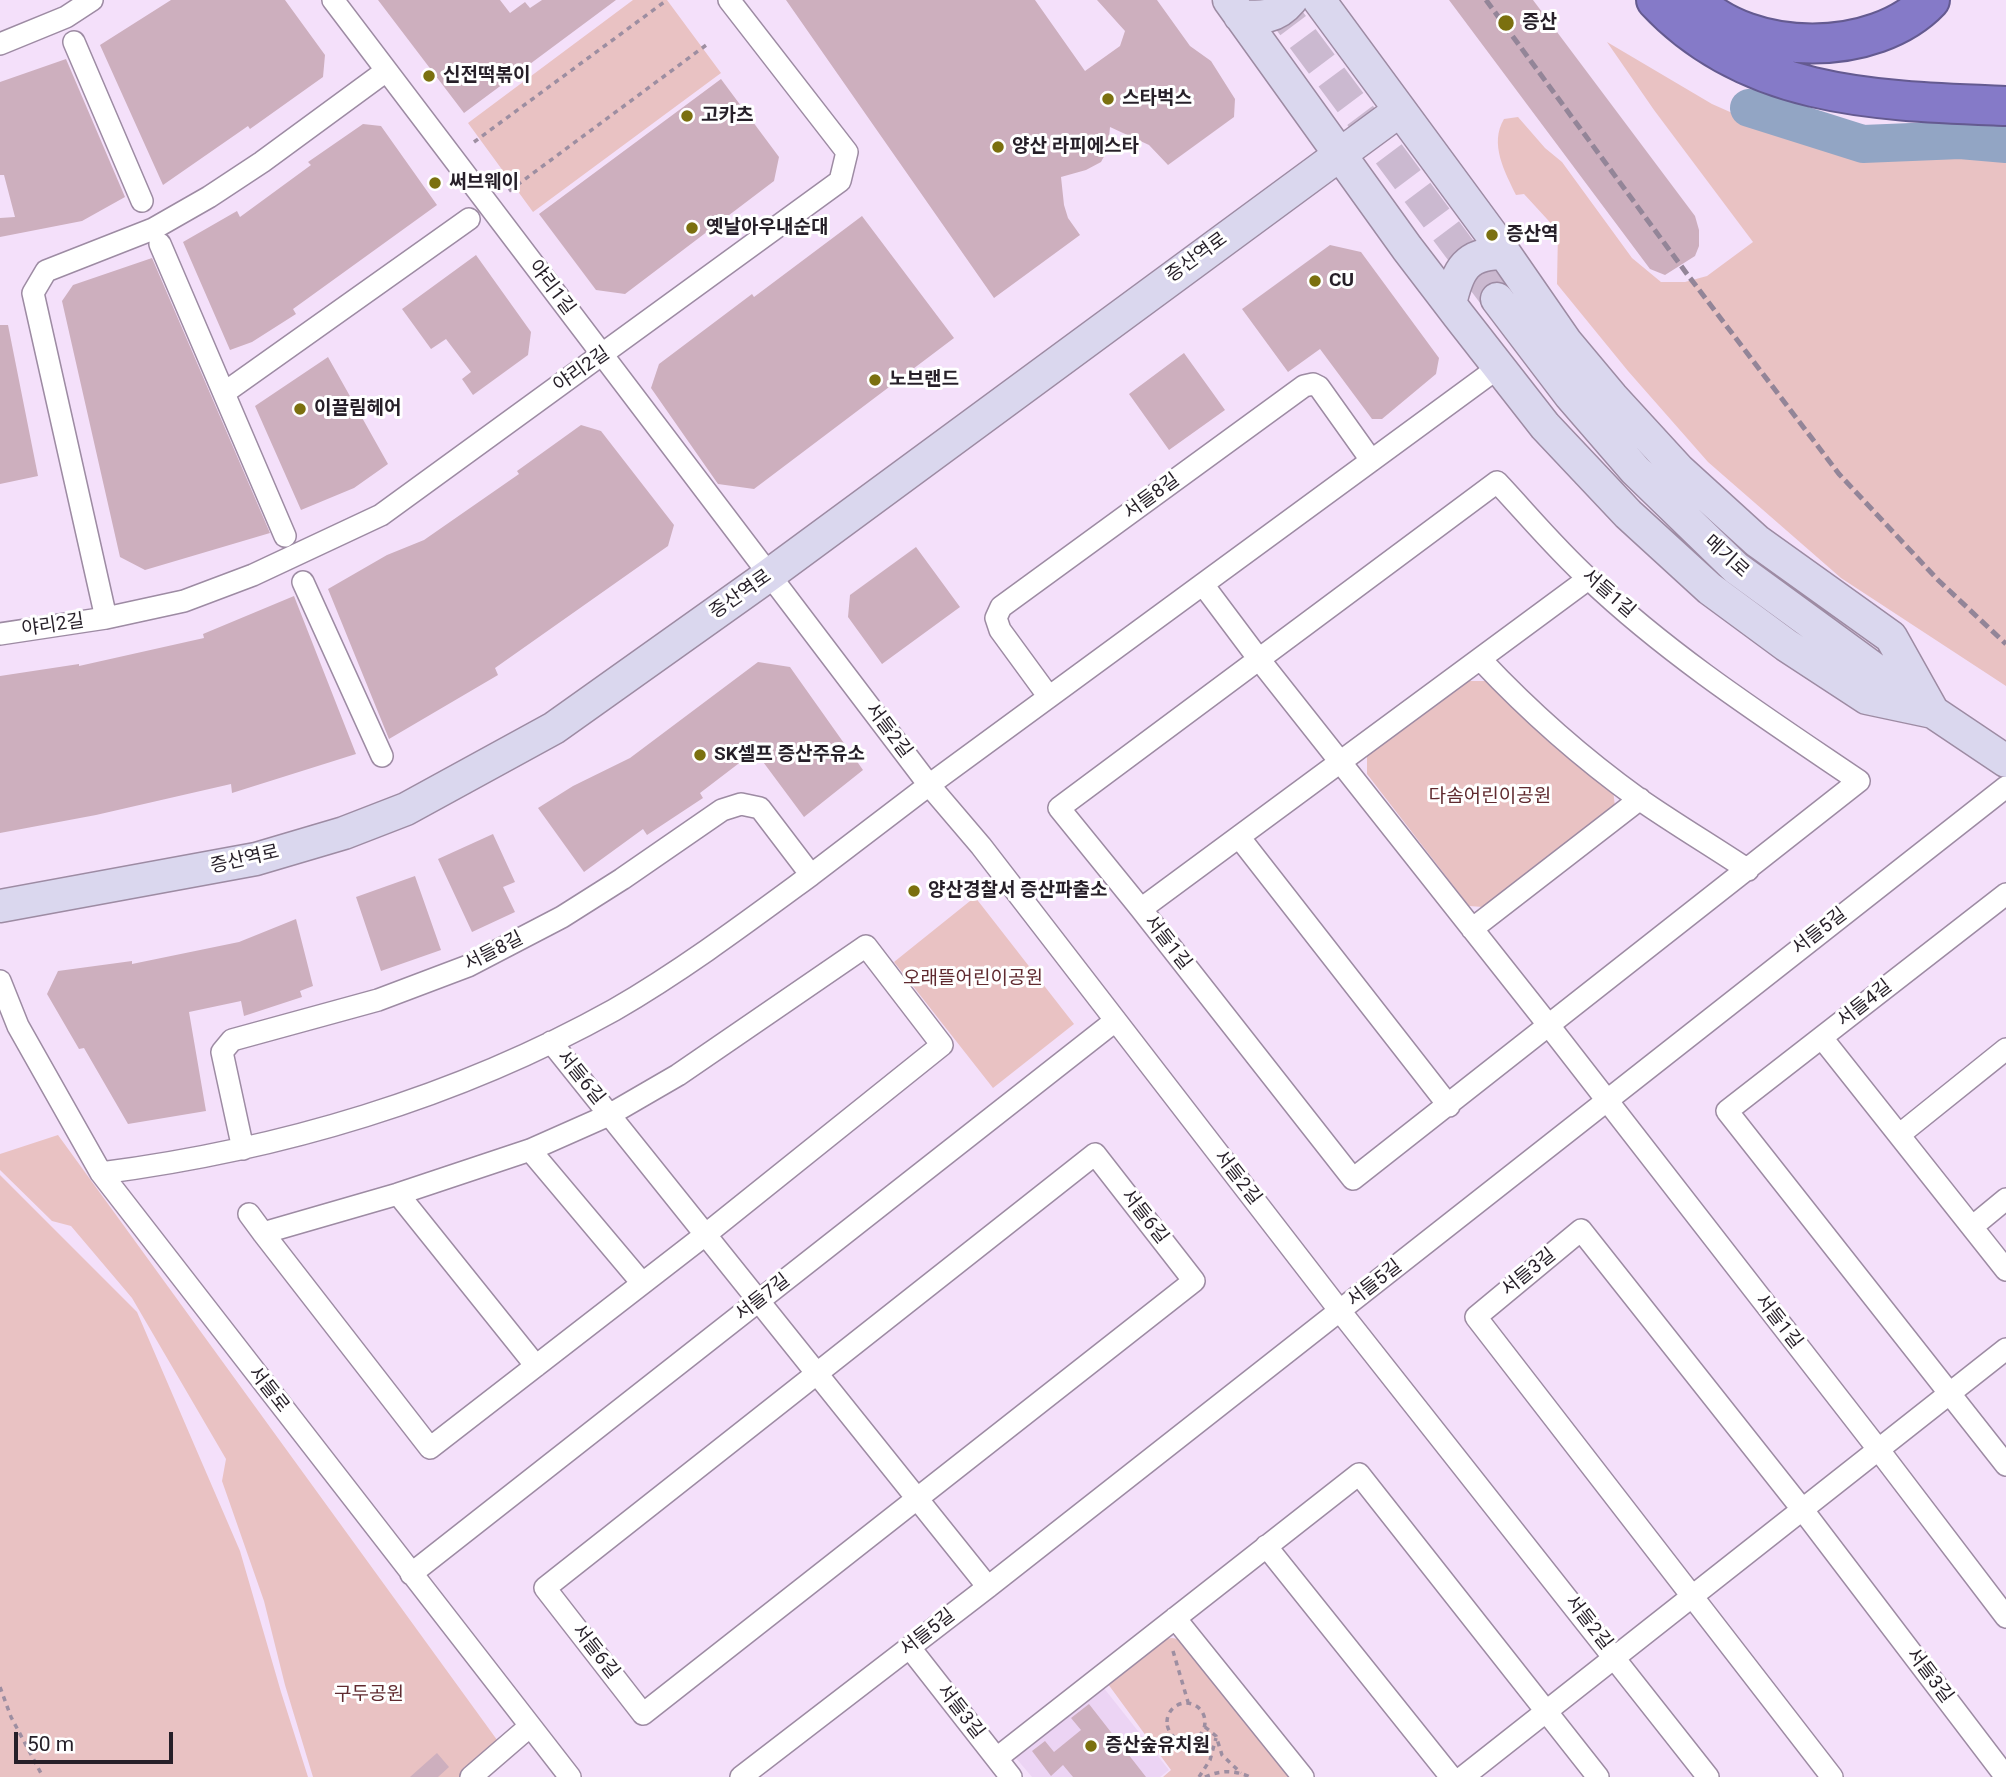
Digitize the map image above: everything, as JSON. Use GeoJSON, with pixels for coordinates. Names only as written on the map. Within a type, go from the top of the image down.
{"type":"FeatureCollection","features":[{"type":"Feature","properties":{"kind":"highway"},"geometry":{"type":"LineString","coordinates":[[1656,0],[1697,38],[1760,72],[1783,79],[1829,92],[1903,102],[2006,106]]}},
{"type":"Feature","properties":{"kind":"highway"},"geometry":{"type":"LineString","coordinates":[[1694,0],[1748,33],[1788,42],[1826,44],[1880,33],[1910,18],[1930,0]]}},
{"type":"Feature","properties":{"kind":"street"},"geometry":{"type":"LineString","coordinates":[[0,44],[66,17],[92,0]]}},
{"type":"Feature","properties":{"kind":"street","name":"야리1길"},"geometry":{"type":"LineString","coordinates":[[333,0],[769,575]]}},
{"type":"Feature","properties":{"kind":"street","name":"야리2길"},"geometry":{"type":"LineString","coordinates":[[0,634],[106,618],[184,601],[263,570],[381,515],[840,181],[847,152],[729,0]]}},
{"type":"Feature","properties":{"kind":"street"},"geometry":{"type":"LineString","coordinates":[[1235,8],[1264,18],[1282,11],[1291,0]]}},
{"type":"Feature","properties":{"kind":"street"},"geometry":{"type":"LineString","coordinates":[[1319,0],[1566,342],[1679,470],[1757,541],[1891,636],[1933,712]]}},
{"type":"Feature","properties":{"kind":"street"},"geometry":{"type":"LineString","coordinates":[[1235,8],[1450,304],[1545,426],[1628,514],[1710,589],[1786,645],[1867,698],[1933,712]]}},
{"type":"Feature","properties":{"kind":"street"},"geometry":{"type":"LineString","coordinates":[[74,42],[142,201]]}},
{"type":"Feature","properties":{"kind":"street","name":"야리2길"},"geometry":{"type":"LineString","coordinates":[[106,618],[33,293],[47,271],[153,229],[209,197],[262,162],[386,71]]}},
{"type":"Feature","properties":{"kind":"street","name":"증산역로"},"geometry":{"type":"LineString","coordinates":[[0,906],[256,859],[344,834],[406,810],[554,728],[769,575],[1399,111]]}},
{"type":"Feature","properties":{"kind":"street"},"geometry":{"type":"LineString","coordinates":[[224,393],[469,219]]}},
{"type":"Feature","properties":{"kind":"street"},"geometry":{"type":"LineString","coordinates":[[160,244],[285,536]]}},
{"type":"Feature","properties":{"kind":"street"},"geometry":{"type":"LineString","coordinates":[[1450,304],[1455,282],[1464,265],[1485,253],[1504,253]]}},
{"type":"Feature","properties":{"kind":"street","name":"메기로"},"geometry":{"type":"LineString","coordinates":[[1497,299],[1570,395],[1626,461],[1736,568],[1933,712],[2006,761]]}},
{"type":"Feature","properties":{"kind":"street"},"geometry":{"type":"LineString","coordinates":[[101,1173],[177,1163],[344,1123],[466,1082],[614,1010],[689,964],[1499,367]]}},
{"type":"Feature","properties":{"kind":"street","name":"서들8길"},"geometry":{"type":"LineString","coordinates":[[1049,697],[1000,630],[996,618],[1001,607],[1304,386],[1313,384],[1319,387],[1371,460]]}},
{"type":"Feature","properties":{"kind":"street","name":"서들1길"},"geometry":{"type":"LineString","coordinates":[[1497,482],[1588,579],[1712,680],[1859,781],[1550,1027],[1353,1179],[1059,808],[1497,482]]}},
{"type":"Feature","properties":{"kind":"street","name":"서들2길"},"geometry":{"type":"LineString","coordinates":[[769,575],[929,785],[981,846],[1340,1311],[1708,1777]]}},
{"type":"Feature","properties":{"kind":"street"},"geometry":{"type":"LineString","coordinates":[[1141,909],[1482,660],[1588,579]]}},
{"type":"Feature","properties":{"kind":"street"},"geometry":{"type":"LineString","coordinates":[[303,582],[382,756]]}},
{"type":"Feature","properties":{"kind":"street","name":"서들1길"},"geometry":{"type":"LineString","coordinates":[[1204,586],[1550,1027],[2006,1617]]}},
{"type":"Feature","properties":{"kind":"street"},"geometry":{"type":"LineString","coordinates":[[1482,660],[1517,698],[1552,729],[1640,799],[1748,870]]}},
{"type":"Feature","properties":{"kind":"street","name":"서들5길"},"geometry":{"type":"LineString","coordinates":[[741,1777],[988,1587],[2006,787]]}},
{"type":"Feature","properties":{"kind":"street"},"geometry":{"type":"LineString","coordinates":[[1472,929],[1640,799]]}},
{"type":"Feature","properties":{"kind":"street","name":"서들8길"},"geometry":{"type":"LineString","coordinates":[[243,1149],[222,1052],[232,1040],[378,1000],[468,966],[562,917],[722,810],[741,804],[760,808],[811,875]]}},
{"type":"Feature","properties":{"kind":"street"},"geometry":{"type":"LineString","coordinates":[[1239,837],[1449,1106]]}},
{"type":"Feature","properties":{"kind":"street","name":"서들4길"},"geometry":{"type":"LineString","coordinates":[[2006,894],[1822,1038],[2006,1270]]}},
{"type":"Feature","properties":{"kind":"street","name":"서들6길"},"geometry":{"type":"LineString","coordinates":[[249,1214],[263,1233],[430,1448],[705,1235],[942,1045],[866,946],[678,1075],[609,1115],[530,1150],[398,1194],[263,1233]]}},
{"type":"Feature","properties":{"kind":"street","name":"서들로"},"geometry":{"type":"LineString","coordinates":[[0,981],[18,1026],[101,1173],[570,1777]]}},
{"type":"Feature","properties":{"kind":"street","name":"서들7길"},"geometry":{"type":"LineString","coordinates":[[411,1574],[1115,1021]]}},
{"type":"Feature","properties":{"kind":"street"},"geometry":{"type":"LineString","coordinates":[[1822,1038],[1727,1111],[2006,1465]]}},
{"type":"Feature","properties":{"kind":"street","name":"서들6길"},"geometry":{"type":"LineString","coordinates":[[551,1042],[988,1587]]}},
{"type":"Feature","properties":{"kind":"street"},"geometry":{"type":"LineString","coordinates":[[1899,1135],[2006,1049]]}},
{"type":"Feature","properties":{"kind":"street"},"geometry":{"type":"LineString","coordinates":[[530,1150],[642,1283]]}},
{"type":"Feature","properties":{"kind":"street","name":"서들6길"},"geometry":{"type":"LineString","coordinates":[[1095,1154],[1194,1281],[643,1714],[545,1588],[817,1374],[1095,1154]]}},
{"type":"Feature","properties":{"kind":"street"},"geometry":{"type":"LineString","coordinates":[[398,1194],[536,1366]]}},
{"type":"Feature","properties":{"kind":"street"},"geometry":{"type":"LineString","coordinates":[[1972,1227],[2006,1199]]}},
{"type":"Feature","properties":{"kind":"street","name":"서들3길"},"geometry":{"type":"LineString","coordinates":[[1832,1777],[1476,1317],[1581,1230],[1802,1509],[2006,1777]]}},
{"type":"Feature","properties":{"kind":"street"},"geometry":{"type":"LineString","coordinates":[[1463,1777],[2006,1349]]}},
{"type":"Feature","properties":{"kind":"street"},"geometry":{"type":"LineString","coordinates":[[997,1758],[1359,1474],[1598,1777]]}},
{"type":"Feature","properties":{"kind":"street"},"geometry":{"type":"LineString","coordinates":[[1266,1546],[1451,1777]]}},
{"type":"Feature","properties":{"kind":"street"},"geometry":{"type":"LineString","coordinates":[[1175,1618],[1303,1777]]}},
{"type":"Feature","properties":{"kind":"street","name":"서들3길"},"geometry":{"type":"LineString","coordinates":[[909,1648],[1011,1777]]}},
{"type":"Feature","properties":{"kind":"street"},"geometry":{"type":"LineString","coordinates":[[471,1777],[529,1727]]}},
{"type":"Feature","properties":{"kind":"path"},"geometry":{"type":"LineString","coordinates":[[474,142],[667,0]]}},
{"type":"Feature","properties":{"kind":"path"},"geometry":{"type":"LineString","coordinates":[[509,191],[709,43]]}},
{"type":"Feature","properties":{"kind":"path"},"geometry":{"type":"LineString","coordinates":[[1172,1646],[1188,1702]]}},
{"type":"Feature","properties":{"kind":"path"},"geometry":{"type":"LineString","coordinates":[[0,1687],[11,1717],[43,1777]]}},
{"type":"Feature","properties":{"kind":"path"},"geometry":{"type":"LineString","coordinates":[[1188,1702],[1200,1708],[1204,1714],[1205,1727],[1192,1741],[1180,1741],[1170,1734],[1166,1722],[1170,1710],[1188,1702]]}},
{"type":"Feature","properties":{"kind":"path"},"geometry":{"type":"LineString","coordinates":[[1205,1727],[1216,1736],[1222,1755],[1241,1773]]}},
{"type":"Feature","properties":{"kind":"path"},"geometry":{"type":"LineString","coordinates":[[1199,1777],[1210,1760],[1216,1736]]}},
{"type":"Feature","properties":{"kind":"path"},"geometry":{"type":"LineString","coordinates":[[1205,1777],[1224,1771],[1250,1777]]}},
{"type":"Feature","properties":{"kind":"shaded area"},"geometry":{"type":"Polygon","coordinates":[[[1103,1687],[1169,1770],[1160,1777],[1032,1777],[1015,1757],[1103,1687]]]}},
{"type":"Feature","properties":{"kind":"green space"},"geometry":{"type":"Polygon","coordinates":[[[633,0],[667,0],[721,73],[533,212],[468,123],[633,0]]]}},
{"type":"Feature","properties":{"kind":"green space"},"geometry":{"type":"Polygon","coordinates":[[[1607,42],[1712,104],[1764,127],[1871,157],[1927,153],[2006,157],[2006,686],[1841,578],[1708,462],[1628,371],[1557,284],[1558,231],[1524,194],[1516,195],[1503,167],[1498,148],[1504,119],[1518,117],[1545,148],[1562,162],[1632,258],[1661,282],[1685,282],[1707,276],[1753,242],[1654,110],[1607,42]]]}},
{"type":"Feature","properties":{"kind":"green space","name":"다솜어린이공원"},"geometry":{"type":"Polygon","coordinates":[[[1466,681],[1485,681],[1577,765],[1613,789],[1615,807],[1483,907],[1469,906],[1367,774],[1367,756],[1466,681]]]}},
{"type":"Feature","properties":{"kind":"green space","name":"오래뜰어린이공원"},"geometry":{"type":"Polygon","coordinates":[[[975,897],[1074,1024],[993,1088],[894,962],[975,897]]]}},
{"type":"Feature","properties":{"kind":"green space","name":"구두공원"},"geometry":{"type":"Polygon","coordinates":[[[58,1135],[500,1744],[460,1777],[313,1777],[285,1685],[264,1601],[222,1481],[226,1459],[132,1298],[71,1226],[52,1221],[0,1170],[0,1154],[58,1135]]]}},
{"type":"Feature","properties":{"kind":"green space"},"geometry":{"type":"Polygon","coordinates":[[[0,1175],[137,1312],[240,1551],[308,1777],[0,1777],[0,1175]]]}},
{"type":"Feature","properties":{"kind":"green space"},"geometry":{"type":"Polygon","coordinates":[[[1164,1639],[1184,1640],[1293,1777],[1163,1777],[1171,1770],[1108,1684],[1164,1639]]]}},
{"type":"Feature","properties":{"kind":"building"},"geometry":{"type":"Polygon","coordinates":[[[171,0],[285,0],[325,55],[323,77],[250,129],[248,126],[163,185],[100,45],[171,0]]]}},
{"type":"Feature","properties":{"kind":"building"},"geometry":{"type":"Polygon","coordinates":[[[378,0],[500,0],[510,13],[525,2],[530,8],[542,0],[616,0],[464,113],[378,0]]]}},
{"type":"Feature","properties":{"kind":"building","name":"양산 라피에스타"},"geometry":{"type":"Polygon","coordinates":[[[786,0],[1035,0],[1085,71],[1120,46],[1125,31],[1097,0],[1157,0],[1190,46],[1211,61],[1235,99],[1234,117],[1168,165],[1149,145],[1110,127],[1108,149],[1101,162],[1086,170],[1061,177],[1068,218],[1080,235],[994,298],[786,0]]]}},
{"type":"Feature","properties":{"kind":"building"},"geometry":{"type":"Polygon","coordinates":[[[1449,0],[1533,0],[1695,216],[1699,230],[1699,246],[1695,256],[1665,275],[1650,269],[1449,0]]]}},
{"type":"Feature","properties":{"kind":"building"},"geometry":{"type":"Polygon","coordinates":[[[66,59],[125,197],[82,221],[0,237],[0,218],[15,217],[4,175],[0,175],[0,82],[66,59]]]}},
{"type":"Feature","properties":{"kind":"building"},"geometry":{"type":"Polygon","coordinates":[[[721,79],[779,157],[774,181],[625,294],[596,290],[539,214],[721,79]]]}},
{"type":"Feature","properties":{"kind":"building"},"geometry":{"type":"Polygon","coordinates":[[[363,124],[381,126],[437,205],[293,309],[296,314],[252,342],[230,350],[183,242],[237,211],[240,217],[311,165],[308,162],[363,124]]]}},
{"type":"Feature","properties":{"kind":"building"},"geometry":{"type":"Polygon","coordinates":[[[862,216],[954,338],[754,489],[718,484],[651,388],[659,364],[862,216]]]}},
{"type":"Feature","properties":{"kind":"building"},"geometry":{"type":"Polygon","coordinates":[[[1330,245],[1361,252],[1439,358],[1436,374],[1382,419],[1372,419],[1320,349],[1288,372],[1242,309],[1330,245]]]}},
{"type":"Feature","properties":{"kind":"building"},"geometry":{"type":"Polygon","coordinates":[[[476,255],[531,332],[528,355],[473,395],[462,379],[471,372],[446,339],[431,349],[402,309],[476,255]]]}},
{"type":"Feature","properties":{"kind":"building"},"geometry":{"type":"Polygon","coordinates":[[[152,258],[270,533],[145,570],[120,557],[62,301],[73,285],[152,258]]]}},
{"type":"Feature","properties":{"kind":"building"},"geometry":{"type":"Polygon","coordinates":[[[0,325],[8,325],[38,476],[0,484],[0,325]]]}},
{"type":"Feature","properties":{"kind":"building"},"geometry":{"type":"Polygon","coordinates":[[[1184,353],[1225,410],[1169,450],[1129,394],[1184,353]]]}},
{"type":"Feature","properties":{"kind":"building"},"geometry":{"type":"Polygon","coordinates":[[[328,357],[388,464],[354,488],[301,510],[255,406],[328,357]]]}},
{"type":"Feature","properties":{"kind":"building"},"geometry":{"type":"Polygon","coordinates":[[[581,425],[601,431],[674,525],[668,546],[495,668],[498,675],[389,739],[328,589],[387,555],[424,540],[519,474],[517,471],[581,425]]]}},
{"type":"Feature","properties":{"kind":"building"},"geometry":{"type":"Polygon","coordinates":[[[916,547],[960,607],[882,664],[848,617],[850,595],[916,547]]]}},
{"type":"Feature","properties":{"kind":"building"},"geometry":{"type":"Polygon","coordinates":[[[294,596],[356,754],[232,793],[231,784],[96,815],[0,833],[0,676],[79,666],[204,638],[203,634],[294,596]]]}},
{"type":"Feature","properties":{"kind":"building"},"geometry":{"type":"Polygon","coordinates":[[[758,662],[790,667],[863,770],[804,817],[755,751],[700,793],[703,798],[647,835],[643,829],[584,872],[538,808],[573,786],[630,758],[758,662]]]}},
{"type":"Feature","properties":{"kind":"building"},"geometry":{"type":"Polygon","coordinates":[[[493,834],[515,882],[503,887],[515,912],[472,932],[438,859],[493,834]]]}},
{"type":"Feature","properties":{"kind":"building"},"geometry":{"type":"Polygon","coordinates":[[[415,876],[441,950],[381,971],[356,897],[415,876]]]}},
{"type":"Feature","properties":{"kind":"building"},"geometry":{"type":"Polygon","coordinates":[[[296,919],[313,986],[300,991],[302,997],[244,1016],[241,1001],[189,1012],[206,1111],[128,1124],[84,1048],[79,1049],[47,994],[58,971],[132,961],[132,964],[239,942],[296,919]]]}},
{"type":"Feature","properties":{"kind":"building","name":"증산숲유치원"},"geometry":{"type":"Polygon","coordinates":[[[1089,1704],[1146,1777],[1073,1777],[1063,1765],[1051,1776],[1032,1751],[1045,1741],[1054,1752],[1081,1730],[1071,1718],[1089,1704]]]}},
{"type":"Feature","properties":{"kind":"building"},"geometry":{"type":"Polygon","coordinates":[[[437,1753],[449,1767],[438,1777],[410,1777],[437,1753]]]}},
{"type":"Feature","properties":{"kind":"waterway"},"geometry":{"type":"LineString","coordinates":[[1749,108],[1863,144],[1960,140],[2006,144]]}},
{"type":"Feature","properties":{"kind":"tunnel"},"geometry":{"type":"LineString","coordinates":[[1274,0],[1497,299]]}},
{"type":"Feature","properties":{"kind":"railway"},"geometry":{"type":"LineString","coordinates":[[1486,0],[1687,274],[1839,474],[1938,580],[2006,644]]}},
{"type":"Feature","properties":{"kind":"place","name":"증산"},"geometry":{"type":"Point","coordinates":[1506,23]}},
{"type":"Feature","properties":{"kind":"place","name":"신전떡볶이"},"geometry":{"type":"Point","coordinates":[429,76]}},
{"type":"Feature","properties":{"kind":"place","name":"스타벅스"},"geometry":{"type":"Point","coordinates":[1108,99]}},
{"type":"Feature","properties":{"kind":"place","name":"고카츠"},"geometry":{"type":"Point","coordinates":[687,116]}},
{"type":"Feature","properties":{"kind":"place","name":"양산 라피에스타"},"geometry":{"type":"Point","coordinates":[998,147]}},
{"type":"Feature","properties":{"kind":"place","name":"써브웨이"},"geometry":{"type":"Point","coordinates":[435,183]}},
{"type":"Feature","properties":{"kind":"place","name":"옛날아우내순대"},"geometry":{"type":"Point","coordinates":[692,228]}},
{"type":"Feature","properties":{"kind":"place","name":"증산역"},"geometry":{"type":"Point","coordinates":[1492,235]}},
{"type":"Feature","properties":{"kind":"place","name":"CU"},"geometry":{"type":"Point","coordinates":[1315,281]}},
{"type":"Feature","properties":{"kind":"place","name":"노브랜드"},"geometry":{"type":"Point","coordinates":[875,380]}},
{"type":"Feature","properties":{"kind":"place","name":"이끌림헤어"},"geometry":{"type":"Point","coordinates":[300,409]}},
{"type":"Feature","properties":{"kind":"place","name":"SK셀프 증산주유소"},"geometry":{"type":"Point","coordinates":[700,755]}},
{"type":"Feature","properties":{"kind":"place","name":"양산경찰서 증산파출소"},"geometry":{"type":"Point","coordinates":[914,891]}},
{"type":"Feature","properties":{"kind":"place","name":"증산숲유치원"},"geometry":{"type":"Point","coordinates":[1091,1746]}}]}
